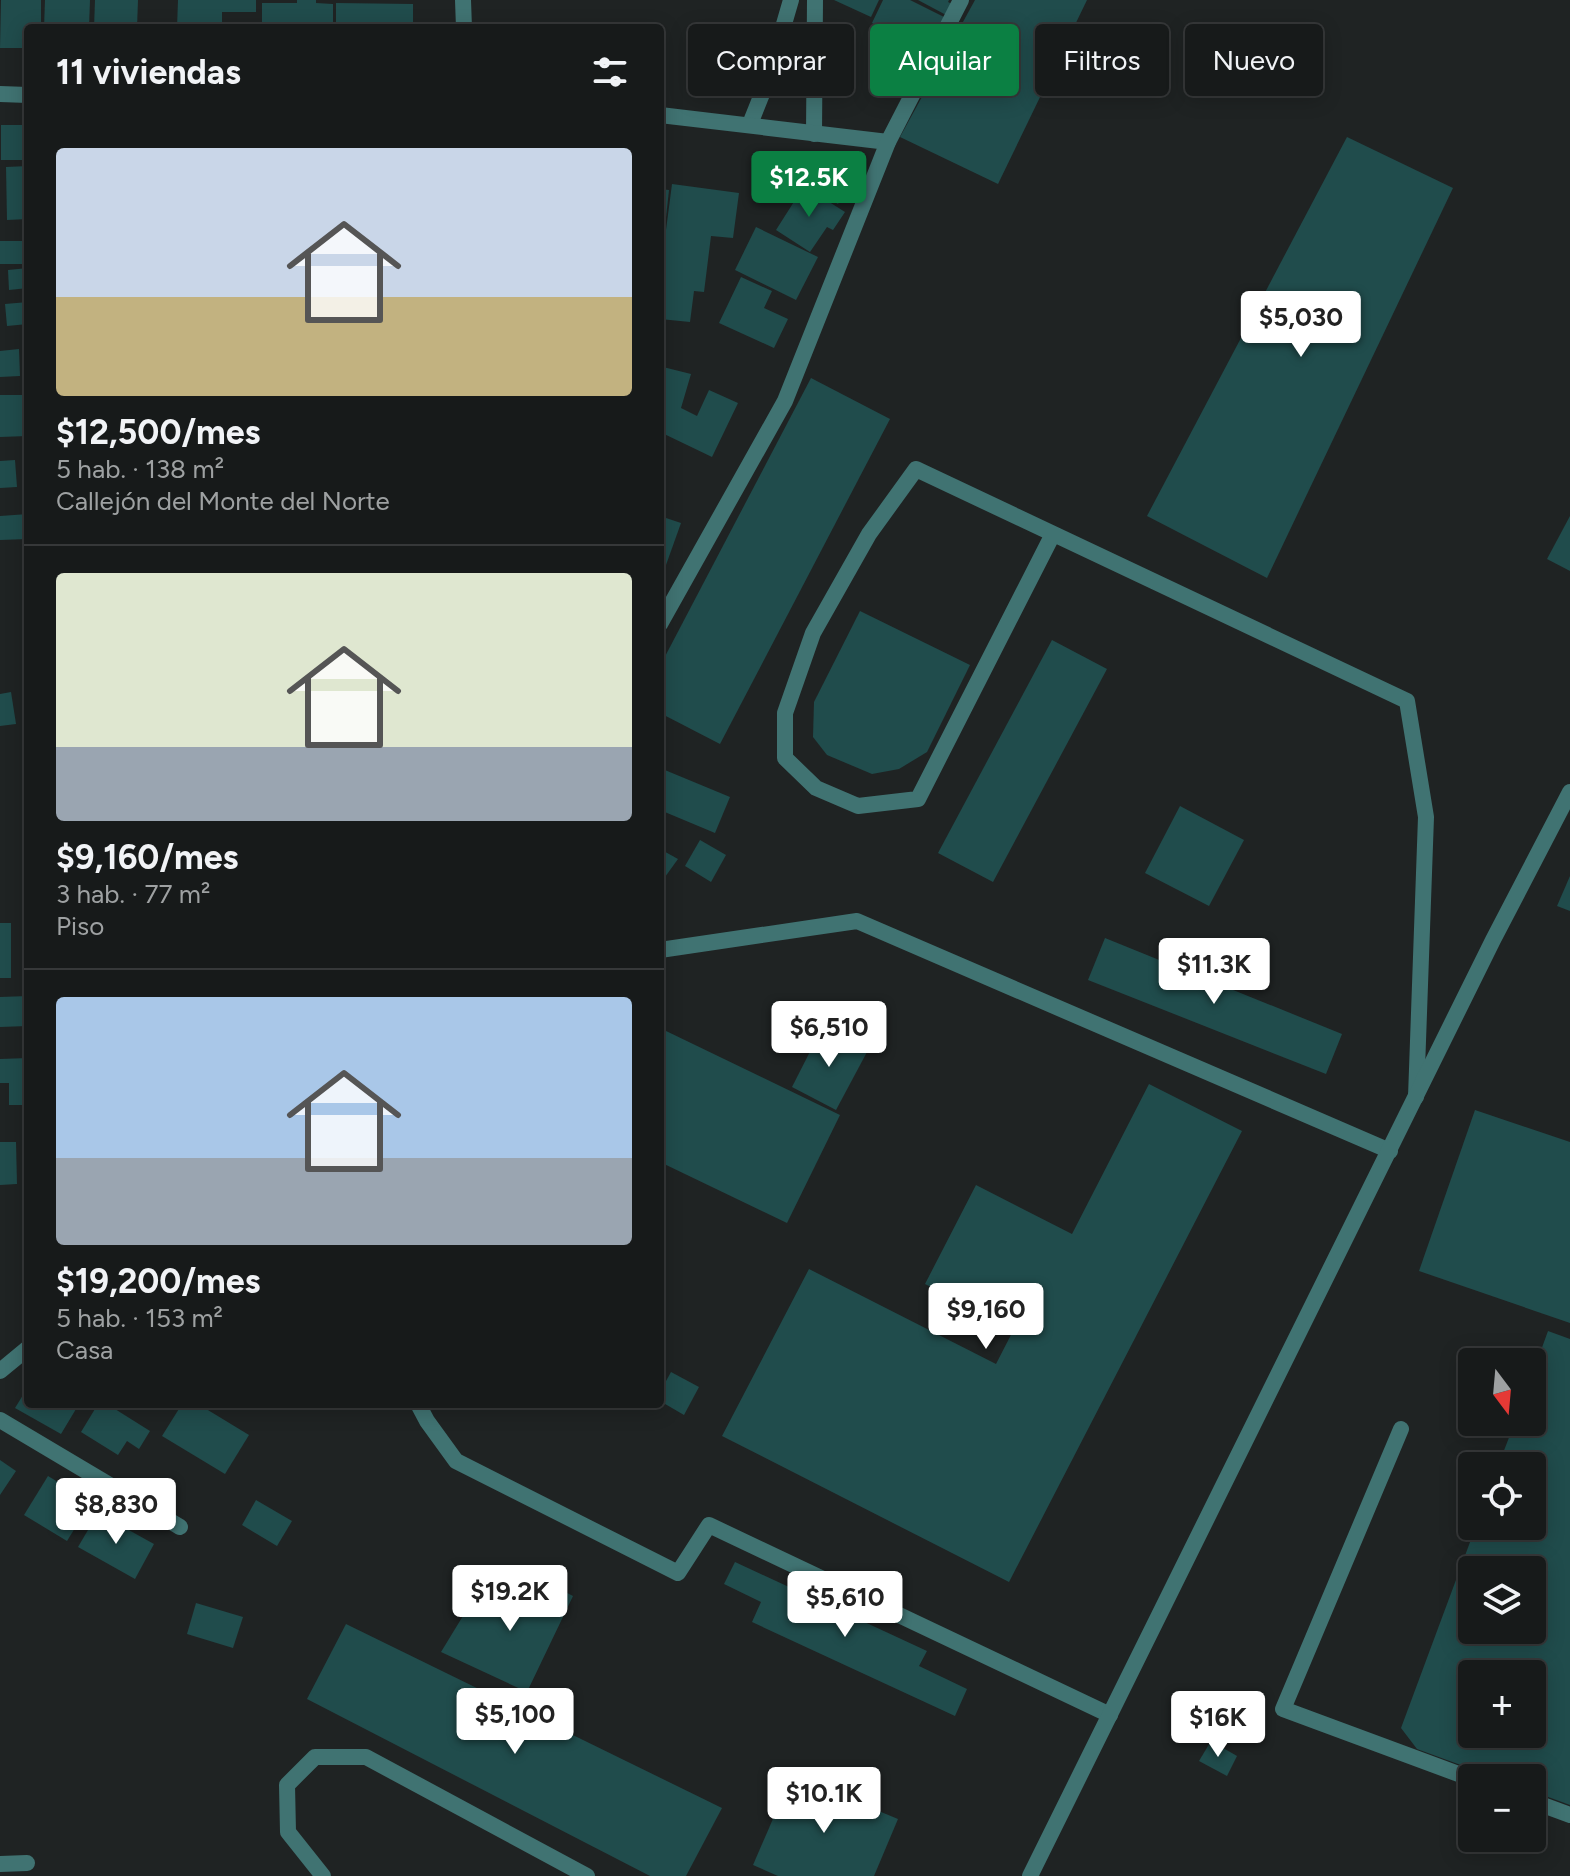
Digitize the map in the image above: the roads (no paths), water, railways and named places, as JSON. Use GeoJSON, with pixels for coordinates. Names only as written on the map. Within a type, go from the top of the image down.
{"type":"FeatureCollection","features":[{"type":"Feature","properties":{"kind":"street"},"geometry":{"type":"LineString","coordinates":[[463,0],[464,24]]}},
{"type":"Feature","properties":{"kind":"street"},"geometry":{"type":"LineString","coordinates":[[750,124],[768,79],[791,0]]}},
{"type":"Feature","properties":{"kind":"street"},"geometry":{"type":"LineString","coordinates":[[814,134],[815,0]]}},
{"type":"Feature","properties":{"kind":"street"},"geometry":{"type":"LineString","coordinates":[[664,617],[785,401],[888,142],[961,0]]}},
{"type":"Feature","properties":{"kind":"street"},"geometry":{"type":"LineString","coordinates":[[0,94],[24,95]]}},
{"type":"Feature","properties":{"kind":"street"},"geometry":{"type":"LineString","coordinates":[[664,115],[888,142]]}},
{"type":"Feature","properties":{"kind":"street"},"geometry":{"type":"LineString","coordinates":[[1053,534],[918,799],[858,806],[816,788],[785,758],[785,713],[813,633],[869,534],[916,469],[1407,701],[1426,817],[1416,1099]]}},
{"type":"Feature","properties":{"kind":"street"},"geometry":{"type":"LineString","coordinates":[[1030,1876],[1493,940],[1570,792]]}},
{"type":"Feature","properties":{"kind":"street"},"geometry":{"type":"LineString","coordinates":[[664,949],[857,921],[1390,1151]]}},
{"type":"Feature","properties":{"kind":"street"},"geometry":{"type":"LineString","coordinates":[[0,1371],[24,1351]]}},
{"type":"Feature","properties":{"kind":"street"},"geometry":{"type":"LineString","coordinates":[[420,1408],[456,1461],[678,1573],[709,1525],[1110,1715]]}},
{"type":"Feature","properties":{"kind":"street"},"geometry":{"type":"LineString","coordinates":[[0,1420],[180,1527]]}},
{"type":"Feature","properties":{"kind":"street"},"geometry":{"type":"LineString","coordinates":[[1401,1429],[1283,1709],[1458,1774]]}},
{"type":"Feature","properties":{"kind":"street"},"geometry":{"type":"LineString","coordinates":[[323,1876],[288,1832],[287,1785],[315,1757],[366,1757],[587,1876]]}},
{"type":"Feature","properties":{"kind":"street"},"geometry":{"type":"LineString","coordinates":[[1546,1806],[1570,1815]]}},
{"type":"Feature","properties":{"kind":"street"},"geometry":{"type":"LineString","coordinates":[[0,1864],[27,1863]]}}]}
